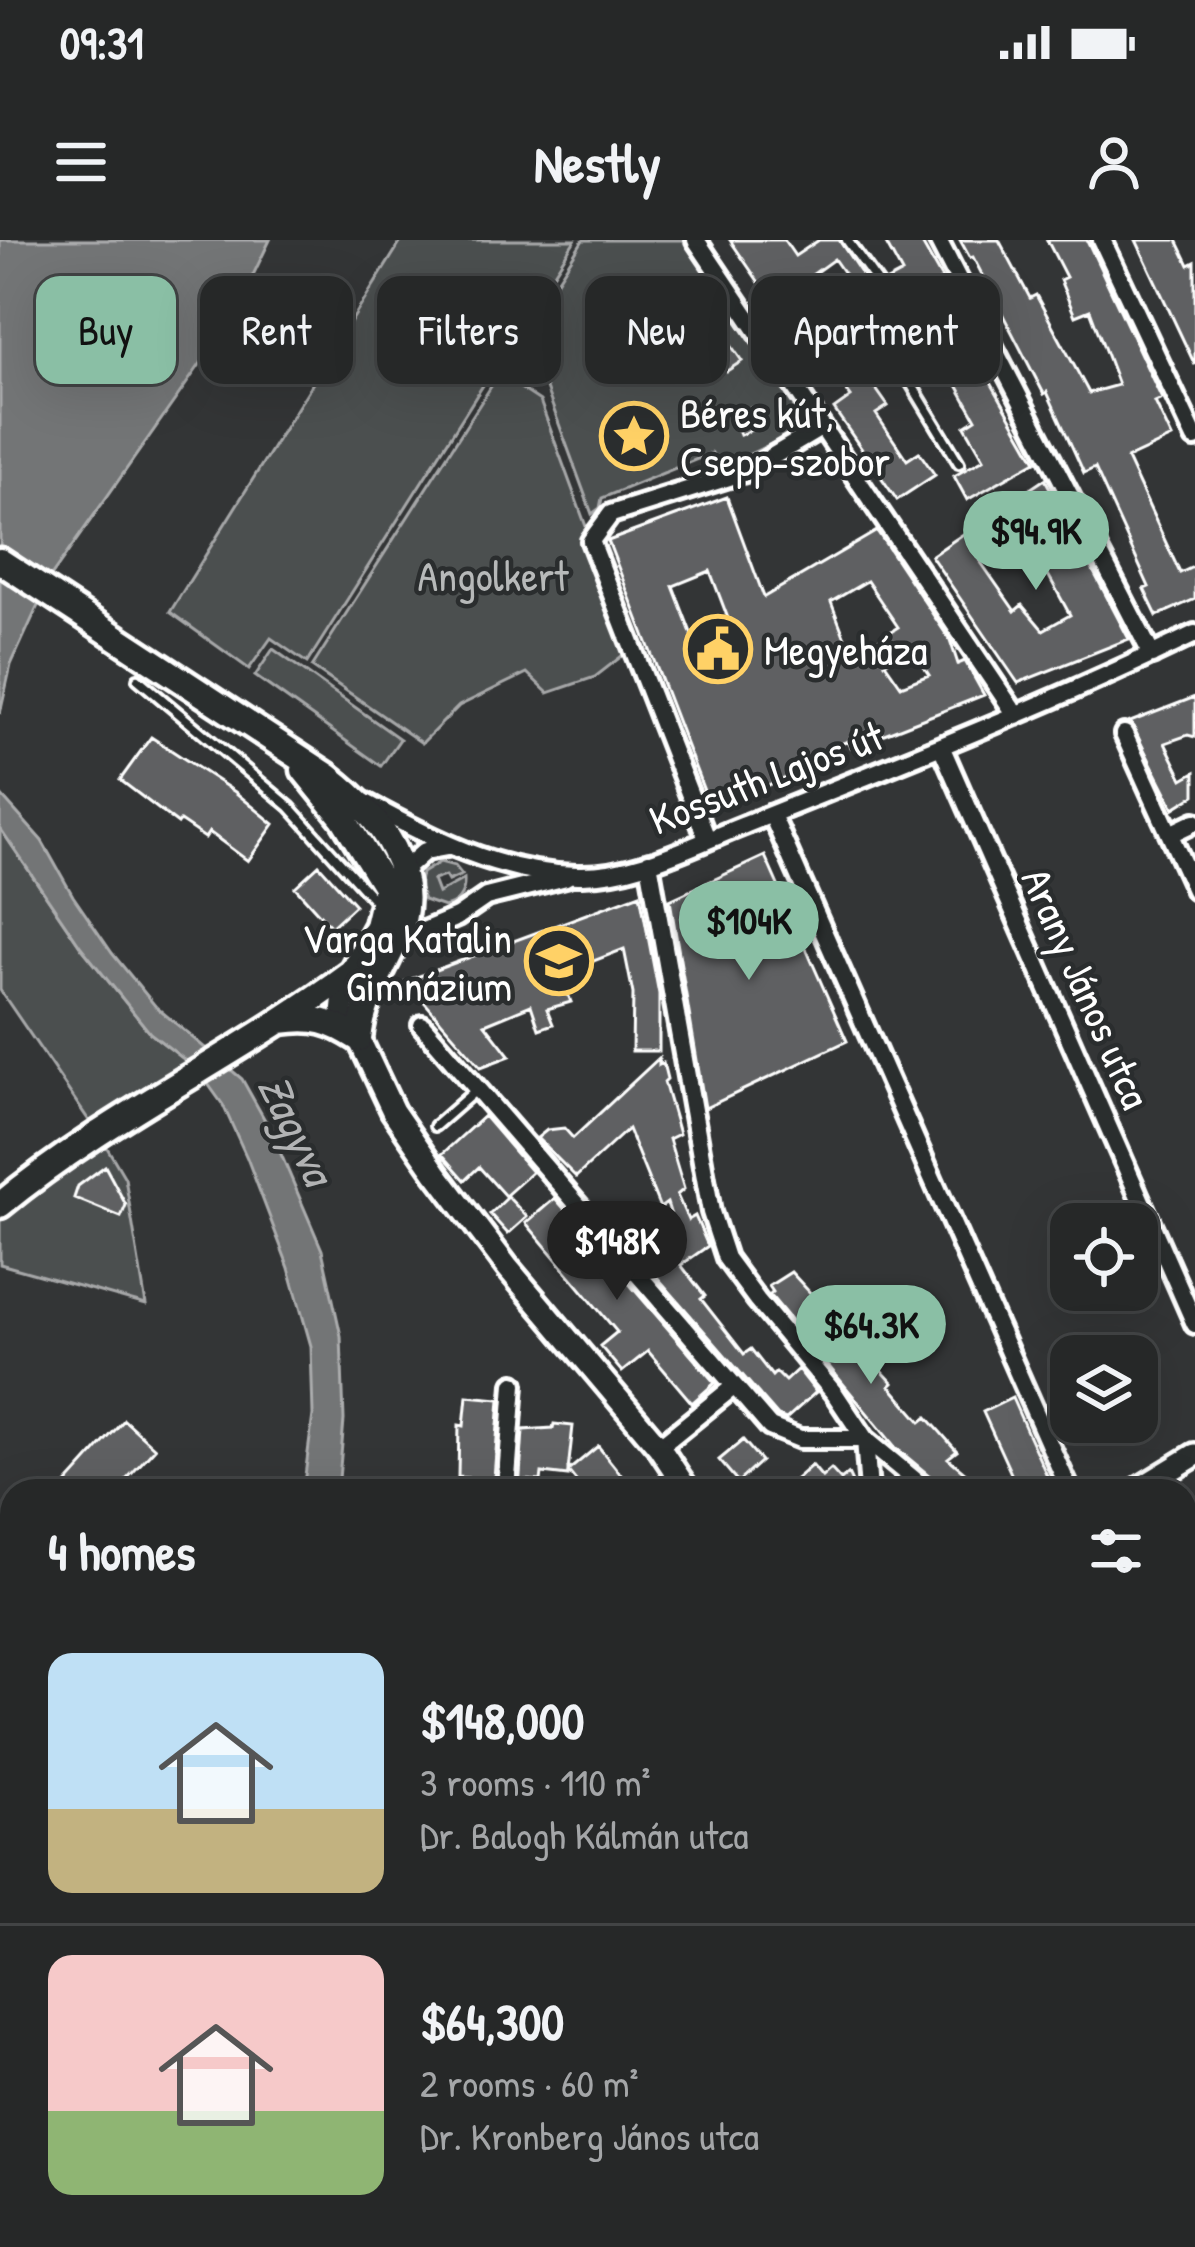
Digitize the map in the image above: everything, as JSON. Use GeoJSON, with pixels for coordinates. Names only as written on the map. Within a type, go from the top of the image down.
{"type":"FeatureCollection","features":[{"type":"Feature","properties":{"kind":"main road"},"geometry":{"type":"LineString","coordinates":[[0,561],[139,666],[356,797],[391,841],[395,943],[368,994],[359,1039],[325,1019],[310,1016],[282,1021]]}},
{"type":"Feature","properties":{"kind":"main road"},"geometry":{"type":"LineString","coordinates":[[291,754],[394,892]]}},
{"type":"Feature","properties":{"kind":"main road"},"geometry":{"type":"LineString","coordinates":[[346,985],[394,892]]}},
{"type":"Feature","properties":{"kind":"main road"},"geometry":{"type":"LineString","coordinates":[[0,1205],[98,1134],[238,1044],[346,985],[395,943]]}},
{"type":"Feature","properties":{"kind":"street"},"geometry":{"type":"LineString","coordinates":[[696,240],[1016,715]]}},
{"type":"Feature","properties":{"kind":"street"},"geometry":{"type":"LineString","coordinates":[[938,240],[957,276]]}},
{"type":"Feature","properties":{"kind":"street"},"geometry":{"type":"LineString","coordinates":[[1102,240],[1195,438]]}},
{"type":"Feature","properties":{"kind":"street"},"geometry":{"type":"LineString","coordinates":[[1000,359],[1152,655]]}},
{"type":"Feature","properties":{"kind":"street"},"geometry":{"type":"LineString","coordinates":[[707,839],[591,541],[611,514],[748,471],[822,427]]}},
{"type":"Feature","properties":{"kind":"street","name":"Kossuth Lajos út"},"geometry":{"type":"LineString","coordinates":[[356,797],[447,848],[576,875],[649,862],[1016,715],[1195,634]]}},
{"type":"Feature","properties":{"kind":"street"},"geometry":{"type":"LineString","coordinates":[[1124,734],[1195,890]]}},
{"type":"Feature","properties":{"kind":"street","name":"Arany János utca"},"geometry":{"type":"LineString","coordinates":[[941,746],[1195,1324]]}},
{"type":"Feature","properties":{"kind":"street"},"geometry":{"type":"LineString","coordinates":[[772,815],[1065,1479]]}},
{"type":"Feature","properties":{"kind":"street"},"geometry":{"type":"LineString","coordinates":[[1170,834],[1195,822]]}},
{"type":"Feature","properties":{"kind":"street"},"geometry":{"type":"LineString","coordinates":[[445,920],[421,914],[394,892],[424,851],[447,848]]}},
{"type":"Feature","properties":{"kind":"street"},"geometry":{"type":"LineString","coordinates":[[649,862],[711,1212],[726,1258],[836,1394],[865,1439],[913,1479]]}},
{"type":"Feature","properties":{"kind":"street"},"geometry":{"type":"LineString","coordinates":[[395,943],[508,889],[576,875]]}},
{"type":"Feature","properties":{"kind":"street"},"geometry":{"type":"LineString","coordinates":[[346,985],[342,1013],[393,1111],[508,1268],[680,1479]]}},
{"type":"Feature","properties":{"kind":"street"},"geometry":{"type":"LineString","coordinates":[[422,1025],[770,1427],[800,1439],[865,1439]]}},
{"type":"Feature","properties":{"kind":"street"},"geometry":{"type":"LineString","coordinates":[[507,1479],[514,1384]]}},
{"type":"Feature","properties":{"kind":"street"},"geometry":{"type":"LineString","coordinates":[[659,1448],[732,1388]]}},
{"type":"Feature","properties":{"kind":"street"},"geometry":{"type":"LineString","coordinates":[[865,1439],[867,1479]]}},
{"type":"Feature","properties":{"kind":"street"},"geometry":{"type":"LineString","coordinates":[[1156,1479],[1195,1455]]}},
{"type":"Feature","properties":{"kind":"lane"},"geometry":{"type":"LineString","coordinates":[[847,240],[873,276]]}},
{"type":"Feature","properties":{"kind":"lane"},"geometry":{"type":"LineString","coordinates":[[911,384],[958,463]]}},
{"type":"Feature","properties":{"kind":"lane"},"geometry":{"type":"LineString","coordinates":[[139,666],[290,807],[370,899],[394,892]]}},
{"type":"Feature","properties":{"kind":"lane"},"geometry":{"type":"LineString","coordinates":[[435,1126],[477,1089]]}},
{"type":"Feature","properties":{"kind":"green space"},"geometry":{"type":"Polygon","coordinates":[[[402,240],[575,240],[552,276],[380,276],[402,240]]]}},
{"type":"Feature","properties":{"kind":"green space"},"geometry":{"type":"Polygon","coordinates":[[[583,240],[690,240],[714,276],[585,276],[585,384],[727,384],[727,296],[751,332],[751,384],[785,384],[812,424],[719,469],[712,453],[602,498],[600,508],[592,514],[544,384],[561,384],[560,276],[583,240]]]}},
{"type":"Feature","properties":{"kind":"green space"},"geometry":{"type":"Polygon","coordinates":[[[377,280],[377,384],[484,384],[307,663],[271,638],[249,669],[170,612],[312,384],[353,384],[353,319],[377,280]]]}},
{"type":"Feature","properties":{"kind":"green space","name":"Angolkert"},"geometry":{"type":"Polygon","coordinates":[[[493,384],[514,384],[540,401],[631,649],[595,677],[548,693],[527,673],[459,706],[422,743],[312,667],[493,384]]]}},
{"type":"Feature","properties":{"kind":"green space"},"geometry":{"type":"Polygon","coordinates":[[[273,649],[400,739],[381,766],[255,676],[273,649]]]}},
{"type":"Feature","properties":{"kind":"green space"},"geometry":{"type":"Polygon","coordinates":[[[0,828],[81,947],[150,1033],[198,1070],[99,1134],[125,1178],[146,1305],[0,1264],[0,1205],[98,1134],[0,990],[0,828]]]}},
{"type":"Feature","properties":{"kind":"green space"},"geometry":{"type":"Polygon","coordinates":[[[440,862],[455,866],[462,875],[433,880],[438,893],[464,879],[460,898],[444,907],[424,900],[419,887],[422,873],[440,862]]]}},
{"type":"Feature","properties":{"kind":"shaded area"},"geometry":{"type":"Polygon","coordinates":[[[0,240],[270,240],[253,276],[200,276],[200,364],[52,575],[11,665],[0,714],[0,240]]]}},
{"type":"Feature","properties":{"kind":"shaded area","name":"Zagyva"},"geometry":{"type":"Polygon","coordinates":[[[0,794],[42,841],[112,953],[156,1007],[242,1079],[271,1131],[322,1250],[341,1336],[344,1420],[339,1479],[305,1479],[313,1415],[311,1346],[289,1268],[223,1105],[198,1070],[150,1033],[81,947],[0,828],[0,794]]]}},
{"type":"Feature","properties":{"kind":"building"},"geometry":{"type":"Polygon","coordinates":[[[730,240],[784,240],[795,256],[819,240],[839,240],[863,276],[846,276],[834,259],[810,276],[755,276],[730,240]]]}},
{"type":"Feature","properties":{"kind":"building"},"geometry":{"type":"Polygon","coordinates":[[[884,240],[920,240],[940,276],[896,276],[902,273],[884,240]]]}},
{"type":"Feature","properties":{"kind":"building"},"geometry":{"type":"Polygon","coordinates":[[[960,240],[999,240],[1030,298],[1036,295],[1089,393],[1118,385],[1090,310],[1075,316],[1060,280],[1066,277],[1047,240],[1087,240],[1162,399],[1155,402],[1172,438],[1127,459],[1180,573],[1195,566],[1195,599],[1157,616],[1144,589],[1149,587],[1095,468],[1084,473],[1047,392],[1044,394],[1000,309],[1000,276],[983,276],[960,240]]]}},
{"type":"Feature","properties":{"kind":"building"},"geometry":{"type":"Polygon","coordinates":[[[1136,240],[1177,240],[1189,265],[1195,262],[1195,365],[1136,240]]]}},
{"type":"Feature","properties":{"kind":"building"},"geometry":{"type":"Polygon","coordinates":[[[727,339],[742,361],[727,371],[727,339]]]}},
{"type":"Feature","properties":{"kind":"building"},"geometry":{"type":"Polygon","coordinates":[[[841,384],[873,384],[888,406],[876,414],[907,460],[919,452],[935,475],[897,500],[834,409],[851,397],[841,384]]]}},
{"type":"Feature","properties":{"kind":"building"},"geometry":{"type":"Polygon","coordinates":[[[956,384],[992,384],[1036,461],[967,500],[954,476],[984,459],[965,426],[976,419],[956,384]]]}},
{"type":"Feature","properties":{"kind":"building"},"geometry":{"type":"Polygon","coordinates":[[[751,408],[758,427],[740,435],[732,415],[751,408]]]}},
{"type":"Feature","properties":{"kind":"building"},"geometry":{"type":"Polygon","coordinates":[[[1045,479],[1129,639],[1018,683],[931,556],[972,528],[987,551],[978,558],[1015,611],[1022,605],[1043,630],[1070,615],[1009,503],[1045,479]]]}},
{"type":"Feature","properties":{"kind":"building"},"geometry":{"type":"Polygon","coordinates":[[[727,497],[764,597],[877,531],[950,640],[958,664],[965,661],[984,695],[851,747],[848,741],[799,762],[802,772],[737,797],[733,787],[706,796],[608,541],[727,497]],[[710,571],[673,586],[695,643],[732,629],[710,571]],[[867,581],[831,602],[852,656],[898,627],[867,581]],[[910,646],[885,663],[901,686],[929,675],[910,646]]]}},
{"type":"Feature","properties":{"kind":"building"},"geometry":{"type":"Polygon","coordinates":[[[1195,697],[1195,737],[1165,743],[1183,779],[1195,772],[1195,795],[1174,808],[1130,722],[1195,697]]]}},
{"type":"Feature","properties":{"kind":"building"},"geometry":{"type":"Polygon","coordinates":[[[151,737],[235,792],[274,824],[248,861],[209,832],[205,838],[178,824],[120,780],[151,737]]]}},
{"type":"Feature","properties":{"kind":"building"},"geometry":{"type":"Polygon","coordinates":[[[765,856],[847,1041],[705,1108],[670,900],[765,856]]]}},
{"type":"Feature","properties":{"kind":"building"},"geometry":{"type":"Polygon","coordinates":[[[319,865],[355,905],[331,927],[295,887],[319,865]]]}},
{"type":"Feature","properties":{"kind":"building"},"geometry":{"type":"Polygon","coordinates":[[[640,894],[659,994],[659,1051],[632,1051],[633,994],[624,949],[560,974],[571,1002],[547,1009],[553,1024],[539,1029],[531,1005],[485,1024],[510,1056],[481,1067],[406,981],[640,894]]]}},
{"type":"Feature","properties":{"kind":"building"},"geometry":{"type":"Polygon","coordinates":[[[659,1058],[679,1134],[669,1139],[684,1189],[677,1195],[688,1220],[695,1216],[708,1246],[681,1265],[744,1354],[751,1349],[772,1376],[776,1372],[785,1381],[798,1369],[816,1392],[786,1419],[778,1416],[644,1262],[677,1234],[667,1203],[660,1208],[628,1129],[576,1177],[537,1138],[547,1130],[564,1128],[573,1138],[659,1058]]]}},
{"type":"Feature","properties":{"kind":"building"},"geometry":{"type":"Polygon","coordinates":[[[484,1116],[532,1172],[505,1196],[479,1167],[465,1180],[442,1154],[484,1116]]]}},
{"type":"Feature","properties":{"kind":"building"},"geometry":{"type":"Polygon","coordinates":[[[105,1166],[126,1205],[121,1217],[74,1198],[78,1186],[105,1166]]]}},
{"type":"Feature","properties":{"kind":"building"},"geometry":{"type":"Polygon","coordinates":[[[508,1197],[527,1217],[508,1234],[490,1214],[508,1197]]]}},
{"type":"Feature","properties":{"kind":"building"},"geometry":{"type":"Polygon","coordinates":[[[555,1198],[715,1383],[692,1403],[648,1351],[622,1372],[600,1346],[617,1332],[526,1223],[555,1198]]]}},
{"type":"Feature","properties":{"kind":"building"},"geometry":{"type":"Polygon","coordinates":[[[791,1272],[893,1383],[890,1386],[921,1422],[927,1417],[957,1451],[948,1458],[973,1479],[934,1479],[896,1448],[770,1295],[769,1286],[791,1272]]]}},
{"type":"Feature","properties":{"kind":"building"},"geometry":{"type":"Polygon","coordinates":[[[467,1396],[500,1399],[494,1479],[458,1477],[459,1425],[464,1426],[467,1396]]]}},
{"type":"Feature","properties":{"kind":"building"},"geometry":{"type":"Polygon","coordinates":[[[1012,1398],[1049,1479],[1014,1479],[983,1412],[1012,1398]]]}},
{"type":"Feature","properties":{"kind":"building"},"geometry":{"type":"Polygon","coordinates":[[[124,1420],[155,1448],[127,1479],[71,1479],[124,1420]]]}},
{"type":"Feature","properties":{"kind":"building"},"geometry":{"type":"Polygon","coordinates":[[[554,1424],[573,1426],[568,1476],[542,1473],[541,1479],[520,1479],[523,1430],[553,1428],[554,1424]]]}},
{"type":"Feature","properties":{"kind":"building"},"geometry":{"type":"Polygon","coordinates":[[[743,1440],[761,1461],[735,1479],[719,1460],[743,1440]]]}},
{"type":"Feature","properties":{"kind":"building"},"geometry":{"type":"Polygon","coordinates":[[[598,1446],[624,1479],[574,1479],[568,1471],[598,1446]]]}},
{"type":"Feature","properties":{"kind":"building"},"geometry":{"type":"Polygon","coordinates":[[[812,1465],[822,1477],[831,1469],[840,1479],[796,1479],[812,1465]]]}},
{"type":"Feature","properties":{"kind":"place","name":"Béres kút, Csepp-szobor"},"geometry":{"type":"Point","coordinates":[634,436]}},
{"type":"Feature","properties":{"kind":"place","name":"Megyeháza"},"geometry":{"type":"Point","coordinates":[718,649]}},
{"type":"Feature","properties":{"kind":"place","name":"Varga Katalin Gimnázium"},"geometry":{"type":"Point","coordinates":[559,961]}}]}
